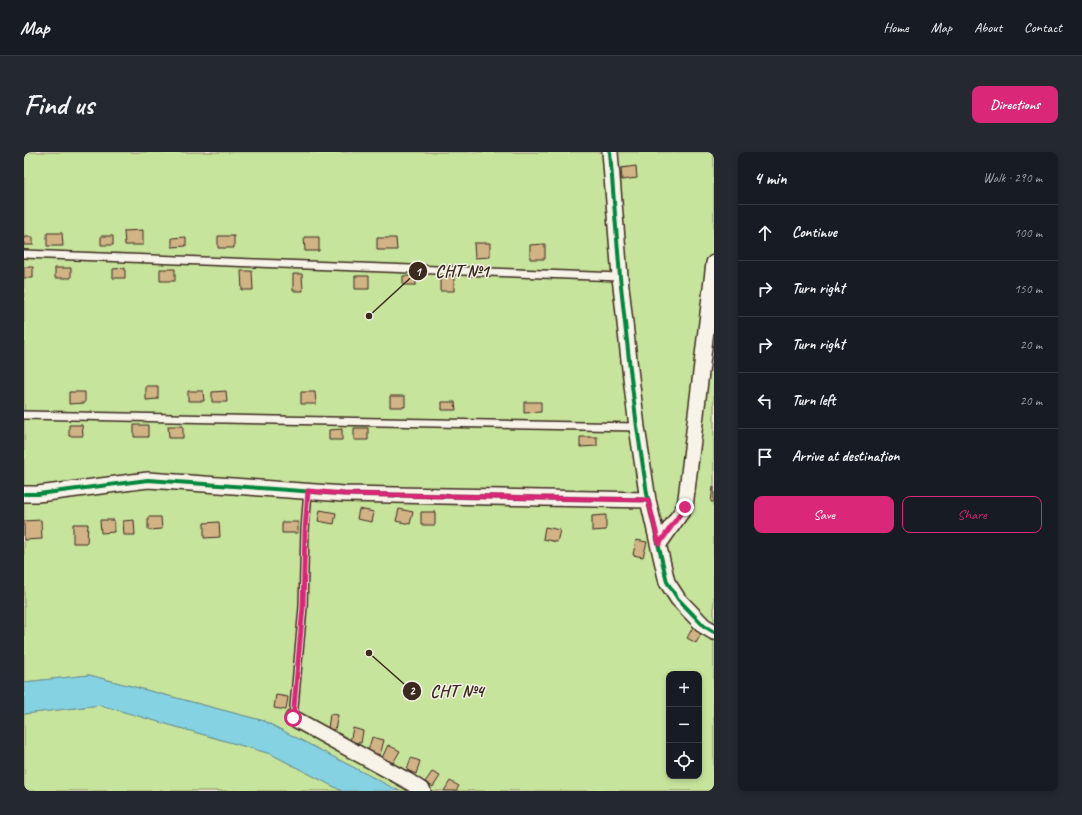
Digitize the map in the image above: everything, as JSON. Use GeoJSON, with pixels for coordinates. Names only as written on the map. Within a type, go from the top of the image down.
{"type":"FeatureCollection","features":[{"type":"Feature","properties":{"kind":"street"},"geometry":{"type":"LineString","coordinates":[[610,152],[620,277],[637,427],[648,500],[667,582],[678,599],[704,626],[714,632]]}},
{"type":"Feature","properties":{"kind":"street"},"geometry":{"type":"LineString","coordinates":[[659,544],[685,507],[714,263]]}},
{"type":"Feature","properties":{"kind":"street"},"geometry":{"type":"LineString","coordinates":[[24,494],[38,494],[148,480],[352,494],[648,500]]}},
{"type":"Feature","properties":{"kind":"street"},"geometry":{"type":"LineString","coordinates":[[293,718],[408,781],[423,791]]}},
{"type":"Feature","properties":{"kind":"lane"},"geometry":{"type":"LineString","coordinates":[[24,254],[620,277]]}},
{"type":"Feature","properties":{"kind":"lane"},"geometry":{"type":"LineString","coordinates":[[24,416],[637,427]]}},
{"type":"Feature","properties":{"kind":"lane"},"geometry":{"type":"LineString","coordinates":[[293,718],[303,607],[305,530],[308,491]]}},
{"type":"Feature","properties":{"kind":"green space"},"geometry":{"type":"Polygon","coordinates":[[[24,152],[714,152],[714,791],[399,791],[264,721],[89,675],[24,682],[24,152]]]}},
{"type":"Feature","properties":{"kind":"green space"},"geometry":{"type":"Polygon","coordinates":[[[100,705],[271,754],[342,791],[24,791],[24,714],[100,705]]]}},
{"type":"Feature","properties":{"kind":"water"},"geometry":{"type":"Polygon","coordinates":[[[89,675],[264,721],[399,791],[342,791],[271,754],[100,705],[24,714],[24,682],[89,675]]]}},
{"type":"Feature","properties":{"kind":"building"},"geometry":{"type":"Polygon","coordinates":[[[636,166],[637,178],[622,180],[621,168],[636,166]]]}},
{"type":"Feature","properties":{"kind":"building"},"geometry":{"type":"Polygon","coordinates":[[[143,230],[143,245],[125,245],[124,231],[143,230]]]}},
{"type":"Feature","properties":{"kind":"building"},"geometry":{"type":"Polygon","coordinates":[[[47,233],[62,233],[63,246],[47,246],[47,233]]]}},
{"type":"Feature","properties":{"kind":"building"},"geometry":{"type":"Polygon","coordinates":[[[101,236],[113,236],[113,245],[101,245],[101,236]]]}},
{"type":"Feature","properties":{"kind":"building"},"geometry":{"type":"Polygon","coordinates":[[[218,236],[234,236],[234,248],[218,248],[218,236]]]}},
{"type":"Feature","properties":{"kind":"building"},"geometry":{"type":"Polygon","coordinates":[[[24,237],[33,237],[33,245],[24,245],[24,237]]]}},
{"type":"Feature","properties":{"kind":"building"},"geometry":{"type":"Polygon","coordinates":[[[186,237],[186,246],[172,247],[172,238],[186,237]]]}},
{"type":"Feature","properties":{"kind":"building"},"geometry":{"type":"Polygon","coordinates":[[[304,237],[319,237],[319,251],[305,251],[304,237]]]}},
{"type":"Feature","properties":{"kind":"building"},"geometry":{"type":"Polygon","coordinates":[[[377,238],[396,238],[397,250],[377,250],[377,238]]]}},
{"type":"Feature","properties":{"kind":"building"},"geometry":{"type":"Polygon","coordinates":[[[474,243],[490,243],[490,257],[475,258],[474,243]]]}},
{"type":"Feature","properties":{"kind":"building"},"geometry":{"type":"Polygon","coordinates":[[[545,244],[545,259],[530,259],[530,245],[545,244]]]}},
{"type":"Feature","properties":{"kind":"building"},"geometry":{"type":"Polygon","coordinates":[[[24,267],[33,267],[33,278],[24,278],[24,267]]]}},
{"type":"Feature","properties":{"kind":"building"},"geometry":{"type":"Polygon","coordinates":[[[55,268],[71,268],[71,278],[55,278],[55,268]]]}},
{"type":"Feature","properties":{"kind":"building"},"geometry":{"type":"Polygon","coordinates":[[[125,268],[125,278],[113,278],[113,269],[125,268]]]}},
{"type":"Feature","properties":{"kind":"building"},"geometry":{"type":"Polygon","coordinates":[[[160,269],[175,269],[175,281],[160,281],[160,269]]]}},
{"type":"Feature","properties":{"kind":"building"},"geometry":{"type":"Polygon","coordinates":[[[241,271],[252,271],[253,290],[242,290],[241,271]]]}},
{"type":"Feature","properties":{"kind":"building"},"geometry":{"type":"Polygon","coordinates":[[[293,274],[302,274],[303,291],[293,291],[293,274]]]}},
{"type":"Feature","properties":{"kind":"building"},"geometry":{"type":"Polygon","coordinates":[[[355,276],[369,276],[369,289],[355,289],[355,276]]]}},
{"type":"Feature","properties":{"kind":"building"},"geometry":{"type":"Polygon","coordinates":[[[403,276],[416,276],[416,285],[403,285],[403,276]]]}},
{"type":"Feature","properties":{"kind":"building"},"geometry":{"type":"Polygon","coordinates":[[[440,276],[454,276],[454,291],[440,291],[440,276]]]}},
{"type":"Feature","properties":{"kind":"building"},"geometry":{"type":"Polygon","coordinates":[[[146,386],[158,386],[158,399],[146,400],[146,386]]]}},
{"type":"Feature","properties":{"kind":"building"},"geometry":{"type":"Polygon","coordinates":[[[188,391],[203,391],[204,401],[188,401],[188,391]]]}},
{"type":"Feature","properties":{"kind":"building"},"geometry":{"type":"Polygon","coordinates":[[[226,391],[227,402],[212,402],[212,392],[226,391]]]}},
{"type":"Feature","properties":{"kind":"building"},"geometry":{"type":"Polygon","coordinates":[[[69,392],[85,392],[85,403],[69,404],[69,392]]]}},
{"type":"Feature","properties":{"kind":"building"},"geometry":{"type":"Polygon","coordinates":[[[301,392],[315,392],[316,404],[301,404],[301,392]]]}},
{"type":"Feature","properties":{"kind":"building"},"geometry":{"type":"Polygon","coordinates":[[[390,396],[405,396],[405,407],[390,407],[390,396]]]}},
{"type":"Feature","properties":{"kind":"building"},"geometry":{"type":"Polygon","coordinates":[[[442,402],[455,402],[456,410],[442,410],[442,402]]]}},
{"type":"Feature","properties":{"kind":"building"},"geometry":{"type":"Polygon","coordinates":[[[524,402],[541,402],[541,412],[524,413],[524,402]]]}},
{"type":"Feature","properties":{"kind":"building"},"geometry":{"type":"Polygon","coordinates":[[[69,425],[82,425],[83,436],[69,436],[69,425]]]}},
{"type":"Feature","properties":{"kind":"building"},"geometry":{"type":"Polygon","coordinates":[[[134,425],[148,425],[148,437],[134,437],[134,425]]]}},
{"type":"Feature","properties":{"kind":"building"},"geometry":{"type":"Polygon","coordinates":[[[168,426],[183,426],[183,438],[169,438],[168,426]]]}},
{"type":"Feature","properties":{"kind":"building"},"geometry":{"type":"Polygon","coordinates":[[[354,428],[368,428],[368,440],[354,440],[354,428]]]}},
{"type":"Feature","properties":{"kind":"building"},"geometry":{"type":"Polygon","coordinates":[[[342,429],[342,440],[329,440],[329,430],[342,429]]]}},
{"type":"Feature","properties":{"kind":"building"},"geometry":{"type":"Polygon","coordinates":[[[580,437],[597,437],[597,446],[580,447],[580,437]]]}},
{"type":"Feature","properties":{"kind":"building"},"geometry":{"type":"Polygon","coordinates":[[[713,487],[714,502],[711,502],[713,487]]]}},
{"type":"Feature","properties":{"kind":"building"},"geometry":{"type":"Polygon","coordinates":[[[359,509],[374,512],[372,522],[357,519],[359,509]]]}},
{"type":"Feature","properties":{"kind":"building"},"geometry":{"type":"Polygon","coordinates":[[[399,509],[413,512],[410,524],[396,521],[399,509]]]}},
{"type":"Feature","properties":{"kind":"building"},"geometry":{"type":"Polygon","coordinates":[[[320,510],[336,513],[334,524],[318,521],[320,510]]]}},
{"type":"Feature","properties":{"kind":"building"},"geometry":{"type":"Polygon","coordinates":[[[421,512],[435,512],[435,525],[421,525],[421,512]]]}},
{"type":"Feature","properties":{"kind":"building"},"geometry":{"type":"Polygon","coordinates":[[[606,515],[606,530],[592,531],[592,516],[606,515]]]}},
{"type":"Feature","properties":{"kind":"building"},"geometry":{"type":"Polygon","coordinates":[[[148,517],[161,517],[162,529],[148,530],[148,517]]]}},
{"type":"Feature","properties":{"kind":"building"},"geometry":{"type":"Polygon","coordinates":[[[41,520],[42,539],[24,540],[24,521],[41,520]]]}},
{"type":"Feature","properties":{"kind":"building"},"geometry":{"type":"Polygon","coordinates":[[[100,520],[114,520],[114,532],[101,533],[100,520]]]}},
{"type":"Feature","properties":{"kind":"building"},"geometry":{"type":"Polygon","coordinates":[[[134,520],[135,535],[124,535],[123,521],[134,520]]]}},
{"type":"Feature","properties":{"kind":"building"},"geometry":{"type":"Polygon","coordinates":[[[219,522],[220,537],[204,538],[204,523],[219,522]]]}},
{"type":"Feature","properties":{"kind":"building"},"geometry":{"type":"Polygon","coordinates":[[[282,522],[298,522],[298,533],[282,533],[282,522]]]}},
{"type":"Feature","properties":{"kind":"building"},"geometry":{"type":"Polygon","coordinates":[[[73,524],[88,524],[87,543],[73,543],[73,524]]]}},
{"type":"Feature","properties":{"kind":"building"},"geometry":{"type":"Polygon","coordinates":[[[545,527],[560,530],[557,542],[543,539],[545,527]]]}},
{"type":"Feature","properties":{"kind":"building"},"geometry":{"type":"Polygon","coordinates":[[[636,540],[647,542],[643,557],[633,555],[636,540]]]}},
{"type":"Feature","properties":{"kind":"building"},"geometry":{"type":"Polygon","coordinates":[[[693,627],[702,632],[696,643],[687,638],[693,627]]]}},
{"type":"Feature","properties":{"kind":"building"},"geometry":{"type":"Polygon","coordinates":[[[276,695],[288,697],[286,710],[274,708],[276,695]]]}},
{"type":"Feature","properties":{"kind":"building"},"geometry":{"type":"Polygon","coordinates":[[[330,714],[338,715],[335,730],[328,729],[330,714]]]}},
{"type":"Feature","properties":{"kind":"building"},"geometry":{"type":"Polygon","coordinates":[[[353,728],[363,731],[361,743],[350,742],[353,728]]]}},
{"type":"Feature","properties":{"kind":"building"},"geometry":{"type":"Polygon","coordinates":[[[372,737],[384,740],[380,755],[368,751],[372,737]]]}},
{"type":"Feature","properties":{"kind":"building"},"geometry":{"type":"Polygon","coordinates":[[[388,745],[400,751],[393,763],[382,758],[388,745]]]}},
{"type":"Feature","properties":{"kind":"building"},"geometry":{"type":"Polygon","coordinates":[[[411,758],[420,761],[416,774],[407,770],[411,758]]]}},
{"type":"Feature","properties":{"kind":"building"},"geometry":{"type":"Polygon","coordinates":[[[432,772],[440,776],[433,787],[425,782],[432,772]]]}},
{"type":"Feature","properties":{"kind":"building"},"geometry":{"type":"Polygon","coordinates":[[[450,781],[459,786],[456,791],[444,791],[450,781]]]}},
{"type":"Feature","properties":{"kind":"cycle path"},"geometry":{"type":"LineString","coordinates":[[610,152],[620,277],[630,369],[648,500],[667,582],[678,599],[704,626],[714,632]]}},
{"type":"Feature","properties":{"kind":"cycle path"},"geometry":{"type":"LineString","coordinates":[[24,494],[38,494],[148,480],[344,494],[648,500]]}},
{"type":"Feature","properties":{"kind":"place","name":"СНТ №1"},"geometry":{"type":"Point","coordinates":[369,316]}},
{"type":"Feature","properties":{"kind":"place","name":"СНТ №4"},"geometry":{"type":"Point","coordinates":[369,653]}},
{"type":"Feature","properties":{"kind":"route"},"geometry":{"type":"LineString","coordinates":[[293,718],[303,607],[305,530],[308,491],[344,494],[648,500],[659,544],[685,507]]}}]}
